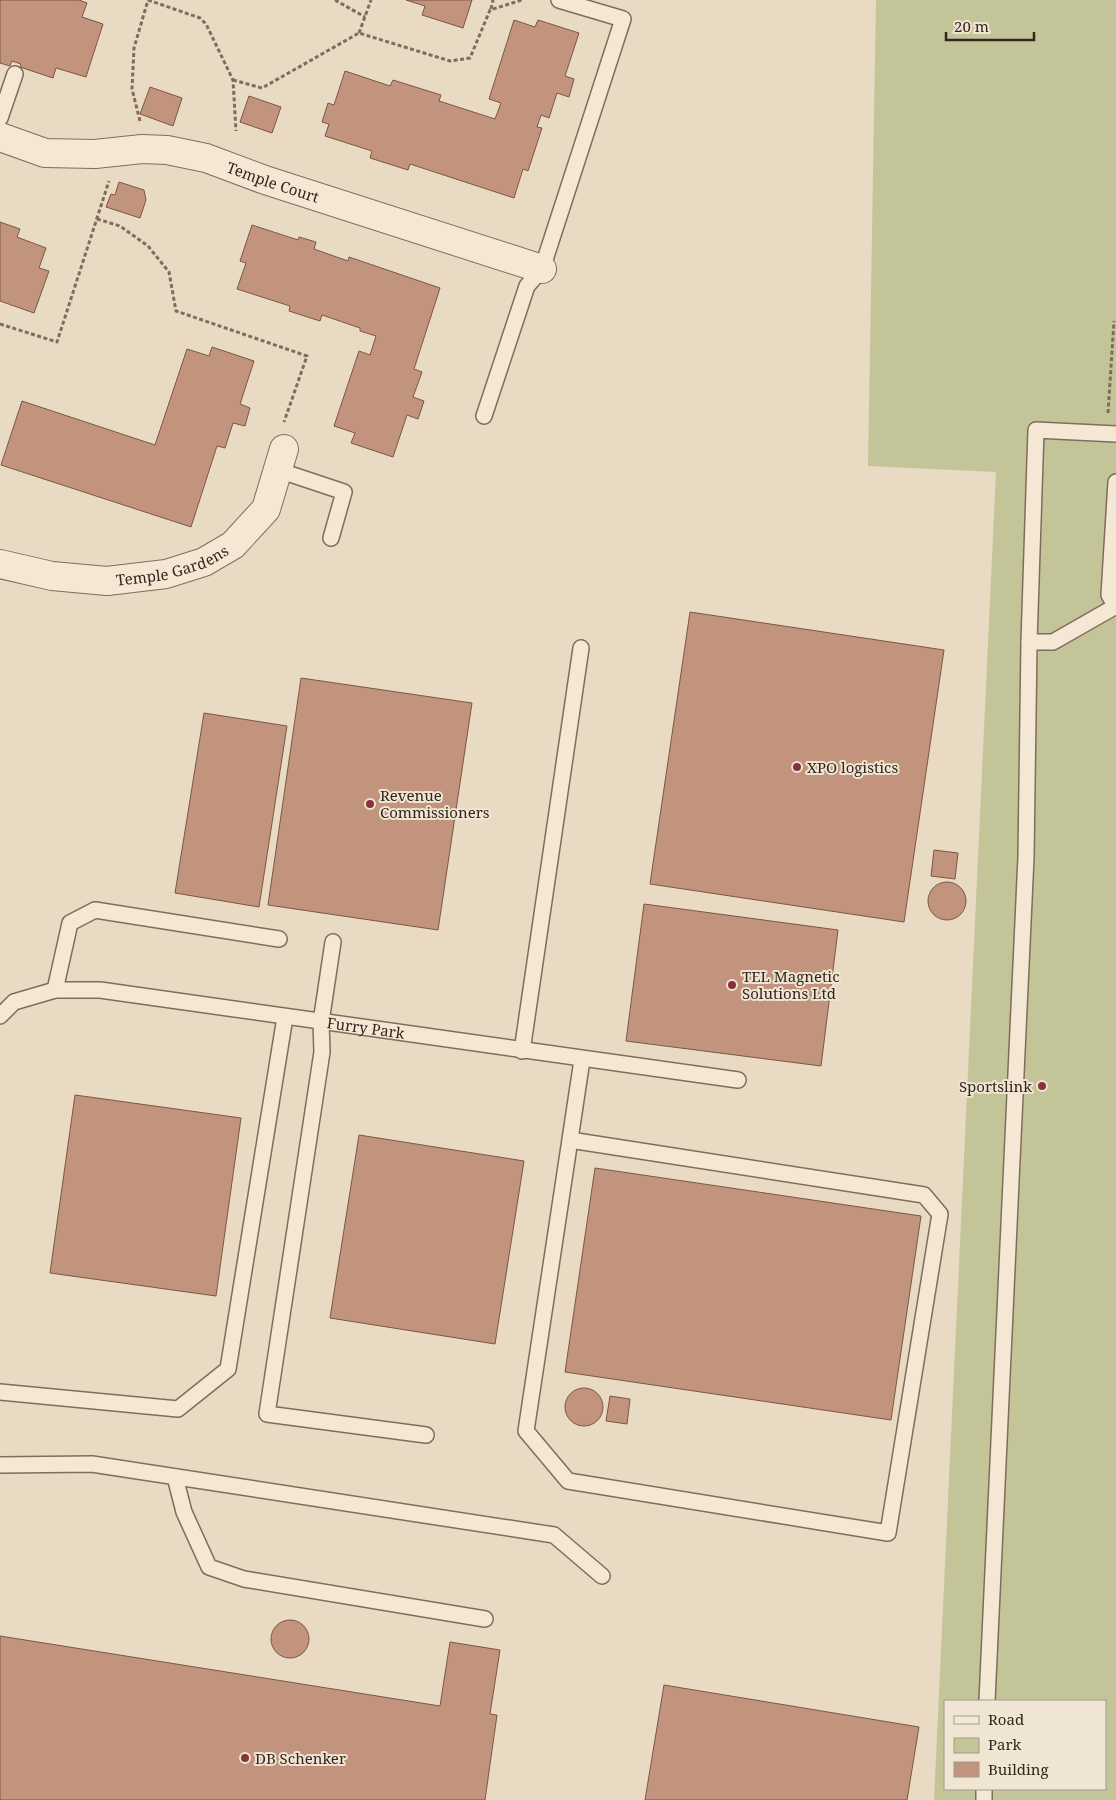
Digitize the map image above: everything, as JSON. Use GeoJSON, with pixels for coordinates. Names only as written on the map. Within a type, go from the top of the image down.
{"type":"FeatureCollection","features":[{"type":"Feature","properties":{"kind":"street","name":"Temple Court"},"geometry":{"type":"LineString","coordinates":[[0,137],[45,152],[95,154],[130,150],[167,150],[206,158],[265,180],[542,269]]}},
{"type":"Feature","properties":{"kind":"street","name":"Temple Gardens"},"geometry":{"type":"LineString","coordinates":[[0,564],[52,576],[107,581],[166,574],[204,562],[233,546],[266,509],[281,450]]}},
{"type":"Feature","properties":{"kind":"lane"},"geometry":{"type":"LineString","coordinates":[[484,416],[527,286],[542,269],[623,19],[559,0]]}},
{"type":"Feature","properties":{"kind":"lane"},"geometry":{"type":"LineString","coordinates":[[0,118],[15,74]]}},
{"type":"Feature","properties":{"kind":"lane"},"geometry":{"type":"LineString","coordinates":[[987,1700],[1025,876],[1029,642],[1036,430],[1112,434]]}},
{"type":"Feature","properties":{"kind":"lane"},"geometry":{"type":"LineString","coordinates":[[281,450],[344,492],[331,538]]}},
{"type":"Feature","properties":{"kind":"lane"},"geometry":{"type":"LineString","coordinates":[[1029,642],[1052,642],[1116,606],[1109,594],[1116,482]]}},
{"type":"Feature","properties":{"kind":"lane"},"geometry":{"type":"LineString","coordinates":[[522,1051],[581,648]]}},
{"type":"Feature","properties":{"kind":"lane"},"geometry":{"type":"LineString","coordinates":[[55,990],[70,923],[96,910],[278,939]]}},
{"type":"Feature","properties":{"kind":"lane"},"geometry":{"type":"LineString","coordinates":[[333,942],[321,1022],[322,1052],[267,1414],[426,1435]]}},
{"type":"Feature","properties":{"kind":"lane","name":"Furry Park"},"geometry":{"type":"LineString","coordinates":[[0,1016],[14,1002],[55,990],[100,990],[582,1060],[738,1080]]}},
{"type":"Feature","properties":{"kind":"lane"},"geometry":{"type":"LineString","coordinates":[[0,1392],[178,1409],[228,1369],[285,1017]]}},
{"type":"Feature","properties":{"kind":"lane"},"geometry":{"type":"LineString","coordinates":[[570,1140],[924,1195],[940,1214],[888,1533],[568,1481],[526,1431],[582,1060]]}},
{"type":"Feature","properties":{"kind":"lane"},"geometry":{"type":"LineString","coordinates":[[0,1465],[92,1464],[554,1535],[602,1576]]}},
{"type":"Feature","properties":{"kind":"lane"},"geometry":{"type":"LineString","coordinates":[[175,1477],[184,1512],[209,1567],[244,1579],[485,1619]]}},
{"type":"Feature","properties":{"kind":"path"},"geometry":{"type":"LineString","coordinates":[[0,324],[58,342],[97,219],[130,150],[142,130],[132,89],[134,48],[148,0],[200,18],[206,24],[233,80],[236,131]]}},
{"type":"Feature","properties":{"kind":"path"},"geometry":{"type":"LineString","coordinates":[[335,0],[365,17]]}},
{"type":"Feature","properties":{"kind":"path"},"geometry":{"type":"LineString","coordinates":[[233,80],[262,88],[359,33],[371,0]]}},
{"type":"Feature","properties":{"kind":"path"},"geometry":{"type":"LineString","coordinates":[[359,33],[450,61],[470,58],[493,0]]}},
{"type":"Feature","properties":{"kind":"path"},"geometry":{"type":"LineString","coordinates":[[490,10],[522,0]]}},
{"type":"Feature","properties":{"kind":"path"},"geometry":{"type":"LineString","coordinates":[[97,219],[120,226],[148,246],[169,272],[176,311],[307,356],[281,450]]}},
{"type":"Feature","properties":{"kind":"path"},"geometry":{"type":"LineString","coordinates":[[1112,434],[1114,321]]}},
{"type":"Feature","properties":{"kind":"green space","name":"Sportslink"},"geometry":{"type":"Polygon","coordinates":[[[876,0],[1116,0],[1116,1800],[934,1800],[996,472],[868,466],[876,0]]]}},
{"type":"Feature","properties":{"kind":"building"},"geometry":{"type":"Polygon","coordinates":[[[0,0],[79,0],[87,3],[82,17],[103,24],[86,77],[56,68],[53,78],[20,67],[21,64],[12,61],[10,66],[0,63],[0,0]]]}},
{"type":"Feature","properties":{"kind":"building"},"geometry":{"type":"Polygon","coordinates":[[[406,0],[472,0],[463,28],[422,15],[425,6],[406,0]]]}},
{"type":"Feature","properties":{"kind":"building"},"geometry":{"type":"Polygon","coordinates":[[[514,20],[535,27],[538,20],[579,33],[565,76],[574,79],[569,97],[557,93],[549,118],[541,115],[537,127],[542,128],[528,171],[523,169],[514,198],[410,164],[408,170],[370,158],[372,151],[325,136],[329,124],[322,122],[328,103],[334,105],[345,71],[390,86],[393,80],[441,95],[439,101],[495,119],[501,103],[489,99],[514,20]]]}},
{"type":"Feature","properties":{"kind":"building"},"geometry":{"type":"Polygon","coordinates":[[[150,87],[182,98],[173,126],[140,114],[150,87]]]}},
{"type":"Feature","properties":{"kind":"building"},"geometry":{"type":"Polygon","coordinates":[[[249,96],[281,107],[272,133],[240,122],[249,96]]]}},
{"type":"Feature","properties":{"kind":"building"},"geometry":{"type":"Polygon","coordinates":[[[119,182],[144,190],[146,200],[140,218],[106,207],[111,194],[115,195],[119,182]]]}},
{"type":"Feature","properties":{"kind":"building"},"geometry":{"type":"Polygon","coordinates":[[[0,222],[20,229],[17,237],[46,248],[39,268],[49,271],[34,313],[0,301],[0,222]]]}},
{"type":"Feature","properties":{"kind":"building"},"geometry":{"type":"Polygon","coordinates":[[[252,225],[298,240],[299,237],[316,242],[314,249],[348,261],[349,257],[440,288],[414,369],[422,372],[413,397],[424,401],[418,419],[407,415],[393,457],[351,443],[355,433],[334,426],[359,351],[370,355],[376,336],[360,331],[360,328],[322,315],[320,321],[289,311],[290,306],[237,289],[246,263],[240,261],[252,225]]]}},
{"type":"Feature","properties":{"kind":"building"},"geometry":{"type":"Polygon","coordinates":[[[212,347],[254,361],[240,404],[250,408],[245,426],[233,423],[225,448],[217,446],[191,527],[1,465],[22,401],[155,445],[187,349],[209,356],[212,347]]]}},
{"type":"Feature","properties":{"kind":"building","name":"XPO logistics"},"geometry":{"type":"Polygon","coordinates":[[[690,612],[944,650],[904,922],[650,884],[690,612]]]}},
{"type":"Feature","properties":{"kind":"building","name":"Revenue Commissioners"},"geometry":{"type":"Polygon","coordinates":[[[301,678],[472,703],[438,930],[268,905],[301,678]]]}},
{"type":"Feature","properties":{"kind":"building"},"geometry":{"type":"Polygon","coordinates":[[[204,713],[287,726],[259,907],[175,893],[204,713]]]}},
{"type":"Feature","properties":{"kind":"building"},"geometry":{"type":"Polygon","coordinates":[[[934,850],[958,853],[955,879],[931,876],[934,850]]]}},
{"type":"Feature","properties":{"kind":"building"},"geometry":{"type":"Polygon","coordinates":[[[947,882],[960,888],[966,901],[960,914],[947,920],[934,914],[928,901],[934,888],[947,882]]]}},
{"type":"Feature","properties":{"kind":"building","name":"TEL Magnetic Solutions Ltd"},"geometry":{"type":"Polygon","coordinates":[[[644,904],[838,930],[821,1066],[626,1041],[644,904]]]}},
{"type":"Feature","properties":{"kind":"building"},"geometry":{"type":"Polygon","coordinates":[[[75,1095],[241,1118],[216,1296],[50,1273],[75,1095]]]}},
{"type":"Feature","properties":{"kind":"building"},"geometry":{"type":"Polygon","coordinates":[[[359,1135],[524,1161],[495,1344],[330,1318],[359,1135]]]}},
{"type":"Feature","properties":{"kind":"building"},"geometry":{"type":"Polygon","coordinates":[[[595,1168],[921,1216],[891,1420],[565,1372],[595,1168]]]}},
{"type":"Feature","properties":{"kind":"building"},"geometry":{"type":"Polygon","coordinates":[[[584,1388],[597,1394],[603,1407],[597,1420],[584,1426],[571,1420],[565,1407],[571,1394],[584,1388]]]}},
{"type":"Feature","properties":{"kind":"building"},"geometry":{"type":"Polygon","coordinates":[[[610,1396],[630,1399],[627,1424],[606,1421],[610,1396]]]}},
{"type":"Feature","properties":{"kind":"building"},"geometry":{"type":"Polygon","coordinates":[[[290,1620],[303,1626],[309,1639],[303,1652],[290,1658],[277,1652],[271,1639],[277,1626],[290,1620]]]}},
{"type":"Feature","properties":{"kind":"building","name":"DB Schenker"},"geometry":{"type":"Polygon","coordinates":[[[0,1636],[440,1706],[450,1642],[500,1650],[490,1714],[497,1715],[485,1800],[0,1800],[0,1636]]]}},
{"type":"Feature","properties":{"kind":"building"},"geometry":{"type":"Polygon","coordinates":[[[664,1685],[919,1727],[907,1800],[645,1800],[664,1685]]]}},
{"type":"Feature","properties":{"kind":"place","name":"XPO logistics"},"geometry":{"type":"Point","coordinates":[797,767]}},
{"type":"Feature","properties":{"kind":"place","name":"Revenue Commissioners"},"geometry":{"type":"Point","coordinates":[370,804]}},
{"type":"Feature","properties":{"kind":"place","name":"TEL Magnetic Solutions Ltd"},"geometry":{"type":"Point","coordinates":[732,985]}},
{"type":"Feature","properties":{"kind":"place","name":"Sportslink"},"geometry":{"type":"Point","coordinates":[1042,1086]}},
{"type":"Feature","properties":{"kind":"place","name":"DB Schenker"},"geometry":{"type":"Point","coordinates":[245,1758]}}]}
